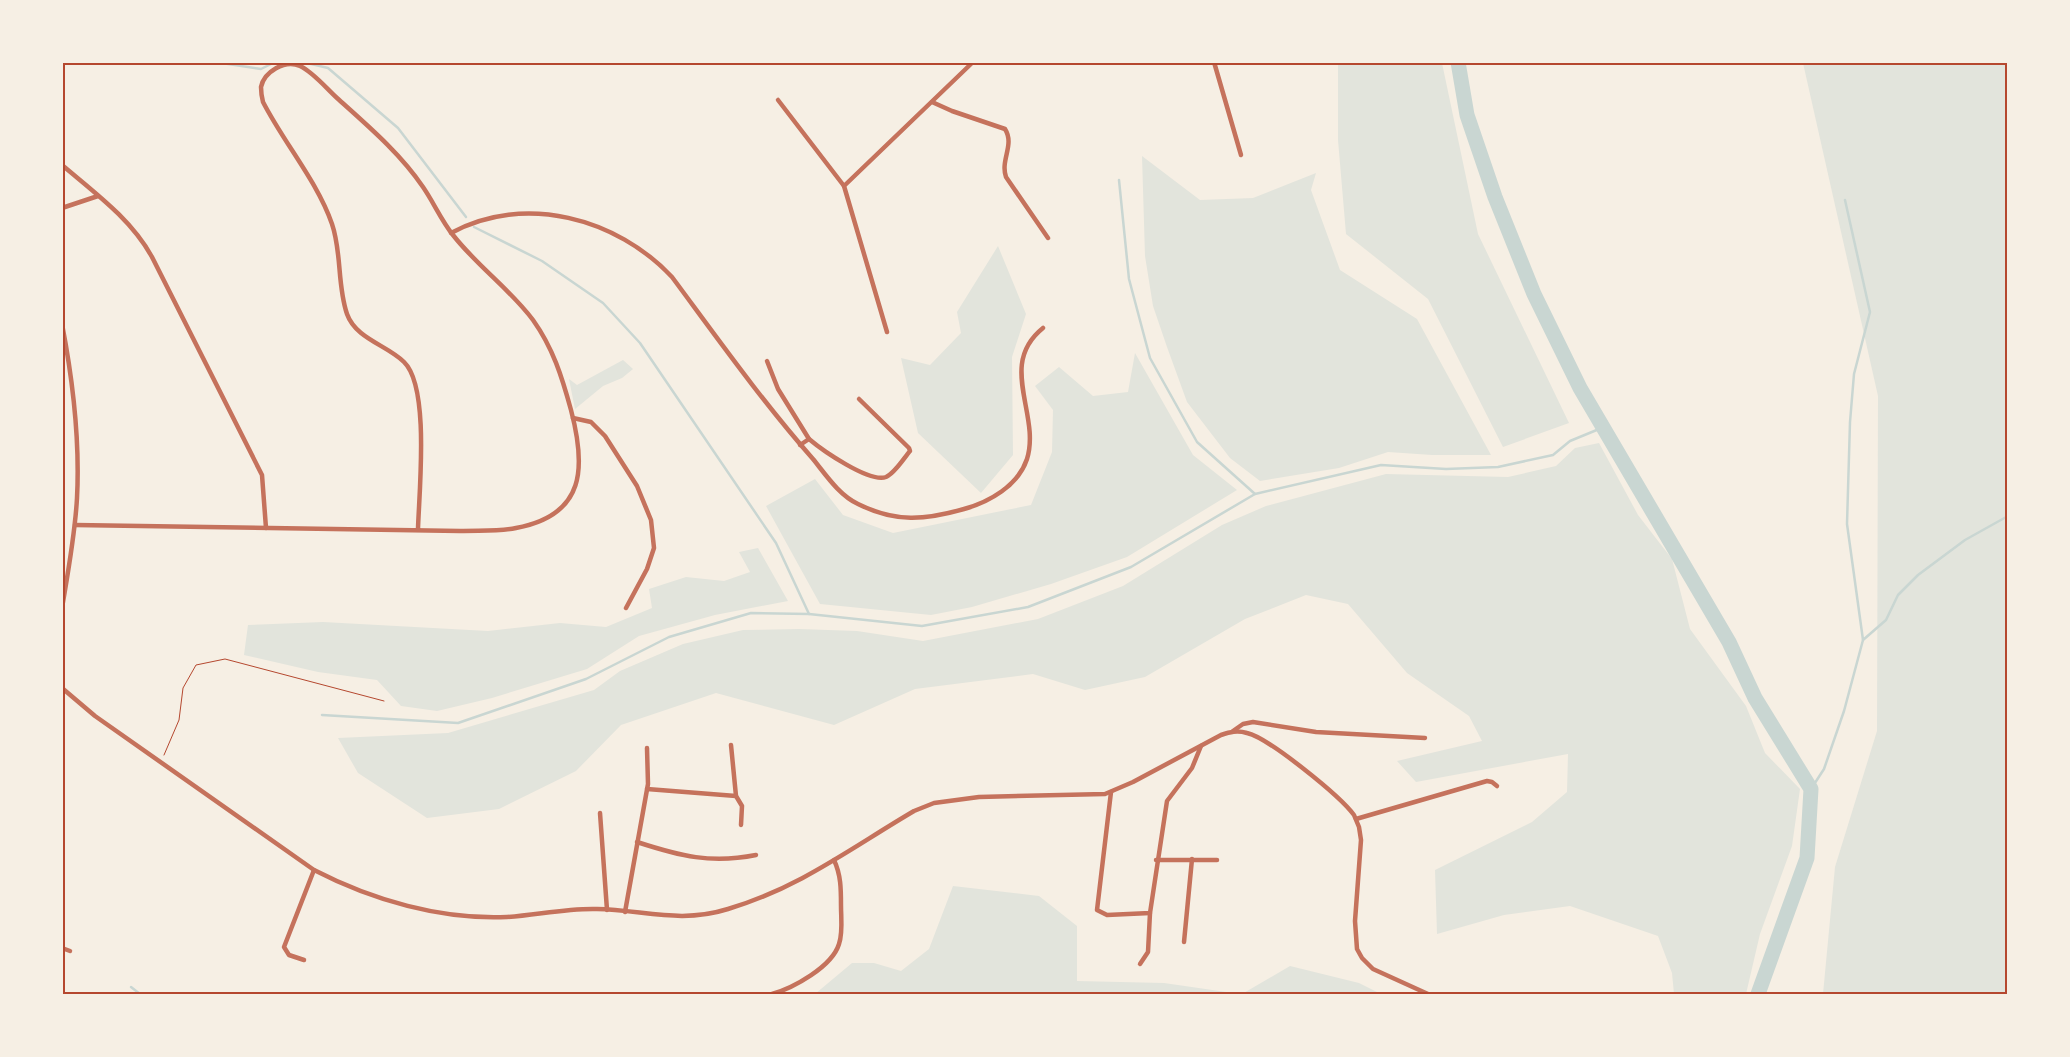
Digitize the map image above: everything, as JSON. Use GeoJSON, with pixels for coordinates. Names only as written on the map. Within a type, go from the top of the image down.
{"type":"FeatureCollection","features":[{"type":"Feature","properties":{"kind":"street"},"geometry":{"type":"LineString","coordinates":[[844,186],[973,62]]}},
{"type":"Feature","properties":{"kind":"street"},"geometry":{"type":"LineString","coordinates":[[1214,62],[1241,155]]}},
{"type":"Feature","properties":{"kind":"street"},"geometry":{"type":"LineString","coordinates":[[75,525],[266,528],[418,529],[514,529],[531,525],[547,517],[566,501],[579,478],[580,456],[573,418],[558,364],[544,336],[516,300],[468,254],[451,233],[424,188],[388,146],[300,66],[293,65],[275,69],[264,78],[261,88],[265,107],[328,212],[336,240],[348,315],[359,331],[405,363],[415,380],[420,407],[418,529]]}},
{"type":"Feature","properties":{"kind":"street"},"geometry":{"type":"LineString","coordinates":[[778,100],[844,186],[887,332]]}},
{"type":"Feature","properties":{"kind":"street"},"geometry":{"type":"LineString","coordinates":[[932,102],[952,112],[1005,129],[1010,141],[1003,166],[1006,177],[1048,238]]}},
{"type":"Feature","properties":{"kind":"street"},"geometry":{"type":"LineString","coordinates":[[62,165],[98,196],[142,240],[262,475],[265,490],[266,528]]}},
{"type":"Feature","properties":{"kind":"street"},"geometry":{"type":"LineString","coordinates":[[62,208],[98,196]]}},
{"type":"Feature","properties":{"kind":"street"},"geometry":{"type":"LineString","coordinates":[[451,233],[478,220],[496,216],[545,213],[588,224],[630,243],[654,258],[672,277],[800,445],[846,497],[884,515],[913,519],[927,518],[976,505],[1006,488],[1020,473],[1027,459],[1030,434],[1021,370],[1029,341],[1043,328]]}},
{"type":"Feature","properties":{"kind":"street"},"geometry":{"type":"LineString","coordinates":[[62,324],[77,441],[75,525],[62,608]]}},
{"type":"Feature","properties":{"kind":"street"},"geometry":{"type":"LineString","coordinates":[[767,361],[778,389],[809,439],[868,475],[880,478],[890,474],[910,451],[859,399]]}},
{"type":"Feature","properties":{"kind":"street"},"geometry":{"type":"LineString","coordinates":[[573,418],[591,422],[605,436],[637,486],[651,520],[654,548],[647,569],[626,608]]}},
{"type":"Feature","properties":{"kind":"street"},"geometry":{"type":"LineString","coordinates":[[800,445],[809,439]]}},
{"type":"Feature","properties":{"kind":"street"},"geometry":{"type":"LineString","coordinates":[[62,688],[81,706],[314,870],[378,897],[423,908],[459,914],[508,917],[574,909],[606,910],[687,918],[711,914],[770,894],[797,882],[914,811],[934,803],[978,797],[1091,796],[1111,792],[1250,722],[1316,732],[1425,738]]}},
{"type":"Feature","properties":{"kind":"street"},"geometry":{"type":"LineString","coordinates":[[1232,731],[1254,735],[1269,744],[1345,805],[1356,819],[1361,840],[1355,922],[1357,949],[1362,958],[1373,969],[1428,994]]}},
{"type":"Feature","properties":{"kind":"street"},"geometry":{"type":"LineString","coordinates":[[730,745],[736,796],[742,806],[741,825]]}},
{"type":"Feature","properties":{"kind":"street"},"geometry":{"type":"LineString","coordinates":[[1140,964],[1148,952],[1156,860],[1167,801],[1192,768],[1201,746]]}},
{"type":"Feature","properties":{"kind":"street"},"geometry":{"type":"LineString","coordinates":[[625,912],[647,789],[647,748]]}},
{"type":"Feature","properties":{"kind":"street"},"geometry":{"type":"LineString","coordinates":[[1356,819],[1487,781],[1497,786]]}},
{"type":"Feature","properties":{"kind":"street"},"geometry":{"type":"LineString","coordinates":[[647,789],[736,796]]}},
{"type":"Feature","properties":{"kind":"street"},"geometry":{"type":"LineString","coordinates":[[1111,792],[1097,910],[1107,915],[1150,913]]}},
{"type":"Feature","properties":{"kind":"street"},"geometry":{"type":"LineString","coordinates":[[600,813],[606,910]]}},
{"type":"Feature","properties":{"kind":"street"},"geometry":{"type":"LineString","coordinates":[[637,842],[677,855],[713,860],[734,860],[756,855]]}},
{"type":"Feature","properties":{"kind":"street"},"geometry":{"type":"LineString","coordinates":[[1184,942],[1192,859]]}},
{"type":"Feature","properties":{"kind":"street"},"geometry":{"type":"LineString","coordinates":[[772,994],[794,986],[805,979],[833,955],[839,946],[841,934],[841,880],[834,860]]}},
{"type":"Feature","properties":{"kind":"street"},"geometry":{"type":"LineString","coordinates":[[1156,860],[1218,860]]}},
{"type":"Feature","properties":{"kind":"street"},"geometry":{"type":"LineString","coordinates":[[304,960],[290,955],[284,946],[314,870]]}},
{"type":"Feature","properties":{"kind":"street"},"geometry":{"type":"LineString","coordinates":[[62,948],[70,950]]}},
{"type":"Feature","properties":{"kind":"path"},"geometry":{"type":"LineString","coordinates":[[161,763],[179,720],[183,688],[196,665],[225,659],[384,701]]}},
{"type":"Feature","properties":{"kind":"shaded area"},"geometry":{"type":"Polygon","coordinates":[[[1338,63],[1442,63],[1478,234],[1569,423],[1503,447],[1428,299],[1346,234],[1338,140],[1338,63]]]}},
{"type":"Feature","properties":{"kind":"shaded area"},"geometry":{"type":"Polygon","coordinates":[[[1803,63],[2007,63],[2007,994],[1823,994],[1835,867],[1877,731],[1878,396],[1803,63]]]}},
{"type":"Feature","properties":{"kind":"shaded area"},"geometry":{"type":"Polygon","coordinates":[[[1142,156],[1200,200],[1253,198],[1316,173],[1311,190],[1340,270],[1417,319],[1491,455],[1432,455],[1388,452],[1339,468],[1260,481],[1230,458],[1187,402],[1153,306],[1145,256],[1142,156]]]}},
{"type":"Feature","properties":{"kind":"shaded area"},"geometry":{"type":"Polygon","coordinates":[[[998,246],[1026,314],[1012,357],[1013,455],[981,493],[918,433],[901,358],[930,365],[961,333],[957,312],[998,246]]]}},
{"type":"Feature","properties":{"kind":"shaded area"},"geometry":{"type":"Polygon","coordinates":[[[1135,353],[1193,455],[1237,490],[1127,557],[1051,584],[972,607],[931,615],[820,604],[766,506],[815,479],[843,515],[893,533],[1031,505],[1052,452],[1053,410],[1035,386],[1059,367],[1093,396],[1128,392],[1135,353]]]}},
{"type":"Feature","properties":{"kind":"shaded area"},"geometry":{"type":"Polygon","coordinates":[[[623,360],[633,369],[622,378],[603,386],[575,409],[569,379],[577,385],[623,360]]]}},
{"type":"Feature","properties":{"kind":"shaded area"},"geometry":{"type":"Polygon","coordinates":[[[1599,443],[1638,515],[1672,559],[1690,629],[1746,706],[1765,753],[1800,789],[1792,846],[1760,934],[1746,994],[1674,994],[1672,973],[1658,936],[1570,906],[1504,915],[1437,934],[1435,870],[1532,822],[1567,792],[1568,754],[1416,782],[1397,761],[1482,741],[1469,716],[1407,673],[1348,604],[1306,595],[1245,619],[1145,677],[1085,690],[1033,674],[915,689],[834,725],[716,693],[621,725],[576,771],[499,809],[427,818],[358,773],[338,738],[448,733],[594,690],[620,671],[683,644],[743,630],[857,631],[923,641],[1038,619],[1123,586],[1222,525],[1266,506],[1386,474],[1508,477],[1556,466],[1575,448],[1599,443]]]}},
{"type":"Feature","properties":{"kind":"shaded area"},"geometry":{"type":"Polygon","coordinates":[[[758,548],[788,601],[715,615],[639,636],[587,669],[492,698],[437,711],[401,706],[377,680],[318,672],[244,655],[248,625],[323,622],[488,631],[560,623],[606,627],[652,608],[649,589],[686,577],[724,581],[750,572],[739,552],[758,548]]]}},
{"type":"Feature","properties":{"kind":"shaded area"},"geometry":{"type":"Polygon","coordinates":[[[953,886],[1039,896],[1077,926],[1077,981],[1164,983],[1240,994],[815,994],[852,963],[874,963],[901,971],[929,949],[953,886]]]}},
{"type":"Feature","properties":{"kind":"shaded area"},"geometry":{"type":"Polygon","coordinates":[[[1290,966],[1359,983],[1381,994],[1242,994],[1290,966]]]}},
{"type":"Feature","properties":{"kind":"waterway"},"geometry":{"type":"LineString","coordinates":[[215,62],[261,69],[275,62]]}},
{"type":"Feature","properties":{"kind":"waterway"},"geometry":{"type":"LineString","coordinates":[[303,62],[328,68],[398,128],[466,217]]}},
{"type":"Feature","properties":{"kind":"waterway"},"geometry":{"type":"LineString","coordinates":[[1458,62],[1467,115],[1495,197],[1534,294],[1580,388],[1729,642],[1755,698],[1811,789],[1807,858],[1758,994]]}},
{"type":"Feature","properties":{"kind":"waterway"},"geometry":{"type":"LineString","coordinates":[[1119,180],[1129,279],[1150,358],[1197,442],[1255,494]]}},
{"type":"Feature","properties":{"kind":"waterway"},"geometry":{"type":"LineString","coordinates":[[1845,200],[1870,312],[1854,374],[1850,422],[1847,524],[1863,640]]}},
{"type":"Feature","properties":{"kind":"waterway"},"geometry":{"type":"LineString","coordinates":[[474,227],[542,261],[603,303],[640,343],[776,543],[809,614]]}},
{"type":"Feature","properties":{"kind":"waterway"},"geometry":{"type":"LineString","coordinates":[[322,715],[458,723],[586,679],[669,637],[751,613],[809,614],[922,626],[1028,607],[1131,567],[1255,494],[1381,465],[1446,469],[1498,467],[1553,455],[1570,441],[1604,427]]}},
{"type":"Feature","properties":{"kind":"waterway"},"geometry":{"type":"LineString","coordinates":[[1811,789],[1824,769],[1844,711],[1863,640],[1886,620],[1898,595],[1918,575],[1965,540],[2008,516]]}},
{"type":"Feature","properties":{"kind":"waterway"},"geometry":{"type":"LineString","coordinates":[[131,987],[140,994]]}}]}
